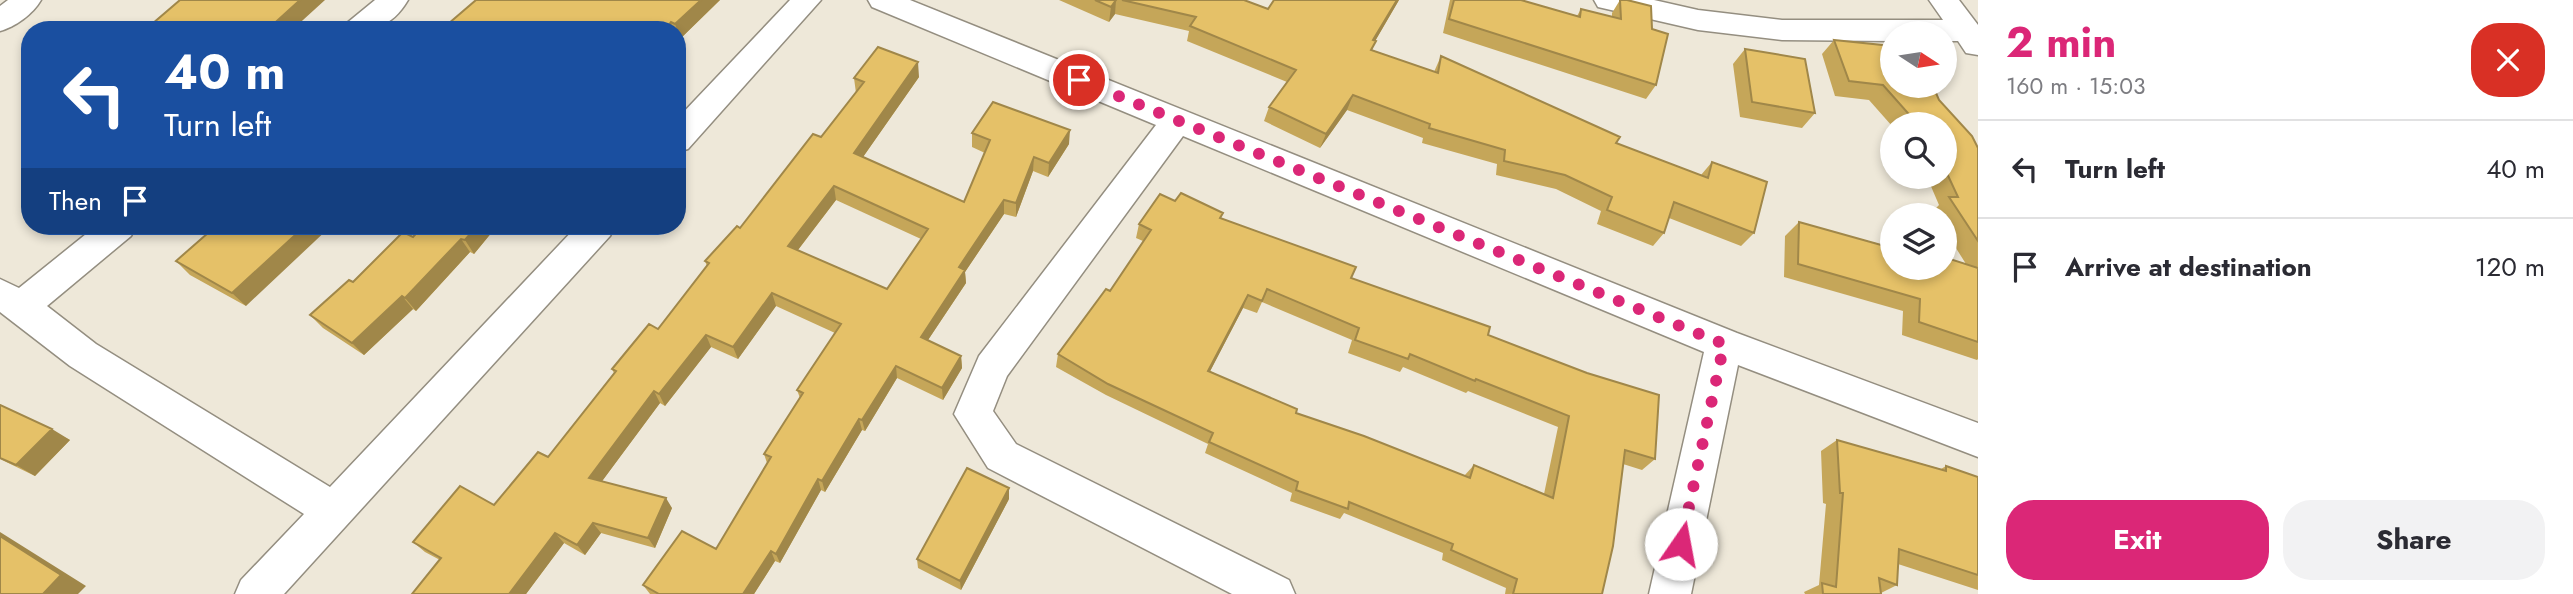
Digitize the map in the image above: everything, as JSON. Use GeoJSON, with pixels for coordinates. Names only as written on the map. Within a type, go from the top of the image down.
{"type":"FeatureCollection","features":[{"type":"Feature","properties":{"kind":"street"},"geometry":{"type":"LineString","coordinates":[[0,21],[26,0]]}},
{"type":"Feature","properties":{"kind":"street"},"geometry":{"type":"LineString","coordinates":[[369,21],[394,0]]}},
{"type":"Feature","properties":{"kind":"street"},"geometry":{"type":"LineString","coordinates":[[686,131],[807,0]]}},
{"type":"Feature","properties":{"kind":"street"},"geometry":{"type":"LineString","coordinates":[[882,0],[1724,344],[1978,440]]}},
{"type":"Feature","properties":{"kind":"street"},"geometry":{"type":"LineString","coordinates":[[1608,0],[1698,20],[1782,30],[1972,38]]}},
{"type":"Feature","properties":{"kind":"street"},"geometry":{"type":"LineString","coordinates":[[1943,0],[1972,38]]}},
{"type":"Feature","properties":{"kind":"street"},"geometry":{"type":"LineString","coordinates":[[1177,121],[992,367],[972,414],[1002,456],[1274,594]]}},
{"type":"Feature","properties":{"kind":"street"},"geometry":{"type":"LineString","coordinates":[[106,235],[10,300],[83,355],[334,511]]}},
{"type":"Feature","properties":{"kind":"street"},"geometry":{"type":"LineString","coordinates":[[256,594],[590,235]]}},
{"type":"Feature","properties":{"kind":"street"},"geometry":{"type":"LineString","coordinates":[[1670,594],[1724,344]]}},
{"type":"Feature","properties":{"kind":"building"},"geometry":{"type":"Polygon","coordinates":[[[180,0],[300,0],[277,21],[156,21],[180,0]]]}},
{"type":"Feature","properties":{"kind":"building"},"geometry":{"type":"Polygon","coordinates":[[[476,0],[701,0],[678,21],[452,21],[476,0]]]}},
{"type":"Feature","properties":{"kind":"building"},"geometry":{"type":"Polygon","coordinates":[[[1095,0],[1116,0],[1111,7],[1095,0]]]}},
{"type":"Feature","properties":{"kind":"building"},"geometry":{"type":"Polygon","coordinates":[[[1122,0],[1244,0],[1268,9],[1274,0],[1397,0],[1373,40],[1376,41],[1371,50],[1438,73],[1441,56],[1620,137],[1616,143],[1708,178],[1712,162],[1767,182],[1754,233],[1674,202],[1664,233],[1607,210],[1612,197],[1565,175],[1504,161],[1505,150],[1429,128],[1430,124],[1353,95],[1326,134],[1269,107],[1296,70],[1190,26],[1196,17],[1122,0]]]}},
{"type":"Feature","properties":{"kind":"building"},"geometry":{"type":"Polygon","coordinates":[[[1454,0],[1521,0],[1580,17],[1581,9],[1621,19],[1620,0],[1651,6],[1652,29],[1668,34],[1656,85],[1449,19],[1454,0]]]}},
{"type":"Feature","properties":{"kind":"building"},"geometry":{"type":"Polygon","coordinates":[[[1834,40],[1880,45],[1880,85],[1849,81],[1834,40]]]}},
{"type":"Feature","properties":{"kind":"building"},"geometry":{"type":"Polygon","coordinates":[[[878,47],[918,62],[854,153],[964,202],[990,140],[972,133],[993,102],[1070,130],[1049,163],[1034,157],[1016,203],[1004,200],[959,267],[965,270],[921,337],[961,356],[942,388],[896,366],[862,420],[859,419],[822,481],[818,479],[776,554],[771,551],[743,594],[659,594],[643,585],[682,531],[716,549],[771,457],[764,454],[803,393],[797,390],[841,324],[772,293],[733,347],[706,335],[659,394],[654,391],[589,478],[666,498],[648,538],[593,523],[577,545],[555,533],[509,594],[412,594],[441,558],[413,542],[460,486],[494,505],[538,452],[548,457],[616,371],[612,369],[649,324],[658,329],[709,263],[705,261],[737,226],[740,228],[813,134],[821,137],[864,82],[854,78],[878,47]],[[834,186],[788,246],[887,289],[928,229],[834,186]]]}},
{"type":"Feature","properties":{"kind":"building"},"geometry":{"type":"Polygon","coordinates":[[[1745,49],[1805,59],[1815,113],[1752,102],[1745,49]]]}},
{"type":"Feature","properties":{"kind":"building"},"geometry":{"type":"Polygon","coordinates":[[[1895,98],[1938,98],[1950,112],[1907,112],[1895,98]]]}},
{"type":"Feature","properties":{"kind":"building"},"geometry":{"type":"Polygon","coordinates":[[[1957,120],[1972,136],[1978,148],[1978,241],[1957,209],[1957,203],[1953,203],[1949,197],[1958,197],[1954,189],[1957,189],[1957,120]]]}},
{"type":"Feature","properties":{"kind":"building"},"geometry":{"type":"Polygon","coordinates":[[[1181,193],[1223,213],[1220,218],[1356,267],[1351,278],[1490,327],[1488,335],[1587,373],[1659,395],[1655,459],[1625,450],[1613,546],[1602,594],[1513,594],[1517,579],[1451,550],[1453,544],[1349,502],[1348,509],[1296,490],[1298,482],[1209,442],[1213,433],[1108,384],[1058,354],[1106,289],[1110,291],[1151,230],[1139,224],[1160,194],[1175,201],[1181,193]],[[1267,289],[1262,301],[1248,295],[1208,371],[1297,409],[1296,413],[1364,436],[1470,478],[1474,465],[1553,498],[1569,416],[1410,354],[1408,359],[1355,340],[1359,328],[1267,289]]]}},
{"type":"Feature","properties":{"kind":"building"},"geometry":{"type":"Polygon","coordinates":[[[1799,222],[1880,245],[1880,280],[1957,280],[1957,261],[1978,268],[1978,342],[1919,322],[1920,299],[1798,264],[1799,222]]]}},
{"type":"Feature","properties":{"kind":"building"},"geometry":{"type":"Polygon","coordinates":[[[206,235],[295,235],[232,293],[176,261],[206,235]]]}},
{"type":"Feature","properties":{"kind":"building"},"geometry":{"type":"Polygon","coordinates":[[[400,235],[469,235],[465,240],[461,239],[405,298],[402,296],[352,343],[310,315],[349,280],[353,282],[400,235]]]}},
{"type":"Feature","properties":{"kind":"building"},"geometry":{"type":"Polygon","coordinates":[[[0,405],[52,429],[16,465],[0,458],[0,405]]]}},
{"type":"Feature","properties":{"kind":"building"},"geometry":{"type":"Polygon","coordinates":[[[1837,440],[1946,471],[1946,466],[1978,477],[1978,575],[1899,549],[1897,585],[1879,578],[1881,594],[1823,594],[1822,583],[1836,587],[1843,493],[1840,493],[1837,440]]]}},
{"type":"Feature","properties":{"kind":"building"},"geometry":{"type":"Polygon","coordinates":[[[967,468],[1009,488],[960,581],[917,559],[967,468]]]}},
{"type":"Feature","properties":{"kind":"building"},"geometry":{"type":"Polygon","coordinates":[[[0,536],[61,575],[43,594],[0,594],[0,536]]]}},
{"type":"Feature","properties":{"kind":"route"},"geometry":{"type":"LineString","coordinates":[[1079,80],[1724,344],[1681,544]]}}]}
